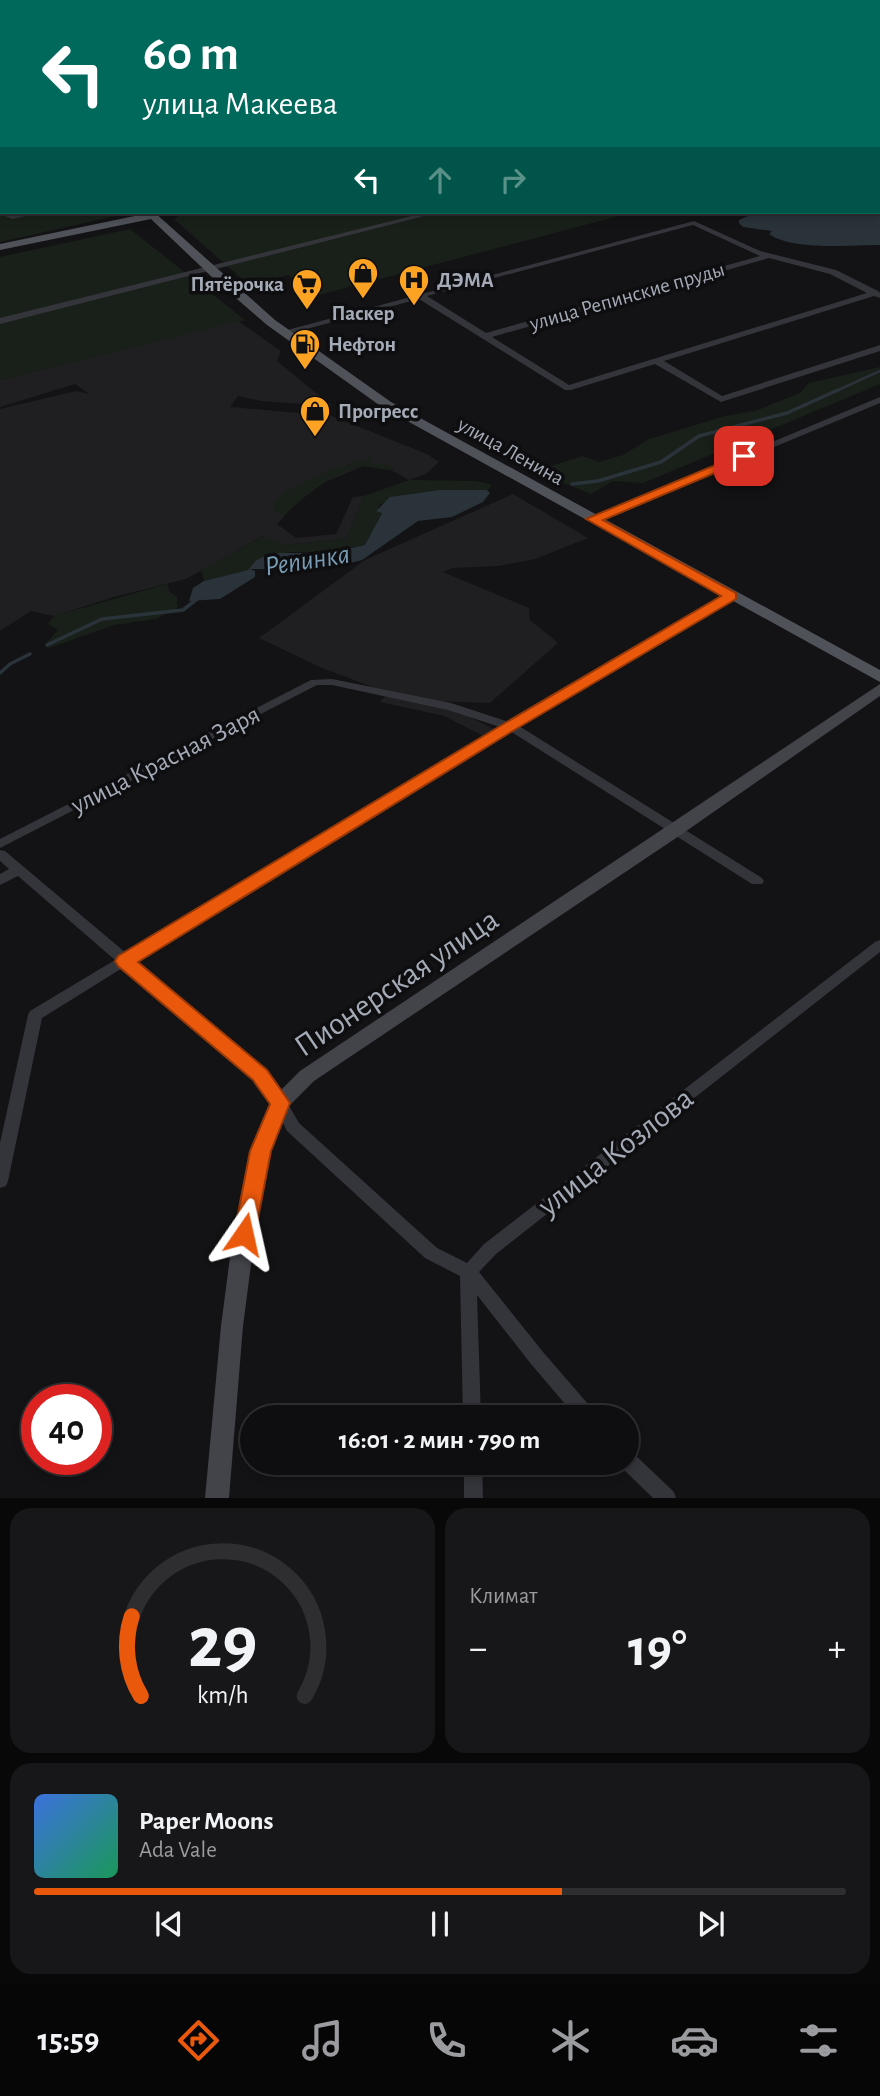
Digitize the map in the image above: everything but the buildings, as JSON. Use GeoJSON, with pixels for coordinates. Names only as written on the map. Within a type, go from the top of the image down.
{"type":"FeatureCollection","features":[{"type":"Feature","properties":{"kind":"main road"},"geometry":{"type":"LineString","coordinates":[[0,247],[148,214]]}},
{"type":"Feature","properties":{"kind":"main road","name":"улица Ленина"},"geometry":{"type":"LineString","coordinates":[[153,214],[209,269],[284,332],[321,361],[416,423],[880,677]]}},
{"type":"Feature","properties":{"kind":"street"},"geometry":{"type":"LineString","coordinates":[[8,214],[12,217],[28,214]]}},
{"type":"Feature","properties":{"kind":"street"},"geometry":{"type":"LineString","coordinates":[[0,321],[428,214]]}},
{"type":"Feature","properties":{"kind":"street","name":"улица Репинские пруды"},"geometry":{"type":"LineString","coordinates":[[421,296],[694,223],[768,256],[833,272],[878,295]]}},
{"type":"Feature","properties":{"kind":"street","name":"улица Репинские пруды"},"geometry":{"type":"LineString","coordinates":[[486,336],[768,256]]}},
{"type":"Feature","properties":{"kind":"street","name":"улица Репинские пруды"},"geometry":{"type":"LineString","coordinates":[[421,296],[568,388],[878,295]]}},
{"type":"Feature","properties":{"kind":"street"},"geometry":{"type":"LineString","coordinates":[[284,332],[421,296]]}},
{"type":"Feature","properties":{"kind":"street"},"geometry":{"type":"LineString","coordinates":[[657,361],[721,399],[880,348]]}},
{"type":"Feature","properties":{"kind":"street"},"geometry":{"type":"LineString","coordinates":[[592,519],[880,400]]}},
{"type":"Feature","properties":{"kind":"street"},"geometry":{"type":"LineString","coordinates":[[0,1181],[35,1015],[510,726],[732,596]]}},
{"type":"Feature","properties":{"kind":"street","name":"улица Красная Заря"},"geometry":{"type":"LineString","coordinates":[[0,844],[315,682],[332,682]]}},
{"type":"Feature","properties":{"kind":"street"},"geometry":{"type":"LineString","coordinates":[[332,682],[451,707],[510,726],[757,881]]}},
{"type":"Feature","properties":{"kind":"street","name":"Пионерская улица"},"geometry":{"type":"LineString","coordinates":[[216,1497],[232,1325],[244,1234],[260,1151],[280,1103],[307,1076],[676,830],[880,689]]}},
{"type":"Feature","properties":{"kind":"street"},"geometry":{"type":"LineString","coordinates":[[0,854],[260,1075],[293,1127],[431,1253],[469,1272],[578,1405]]}},
{"type":"Feature","properties":{"kind":"street"},"geometry":{"type":"LineString","coordinates":[[0,880],[18,870]]}},
{"type":"Feature","properties":{"kind":"street","name":"улица Козлова"},"geometry":{"type":"LineString","coordinates":[[469,1272],[490,1249],[880,945]]}},
{"type":"Feature","properties":{"kind":"street"},"geometry":{"type":"LineString","coordinates":[[469,1272],[472,1405]]}},
{"type":"Feature","properties":{"kind":"street"},"geometry":{"type":"LineString","coordinates":[[639,1471],[667,1497]]}},
{"type":"Feature","properties":{"kind":"street"},"geometry":{"type":"LineString","coordinates":[[473,1475],[474,1497]]}},
{"type":"Feature","properties":{"kind":"shaded area"},"geometry":{"type":"Polygon","coordinates":[[[0,214],[125,214],[0,242],[0,214]]]}},
{"type":"Feature","properties":{"kind":"shaded area"},"geometry":{"type":"Polygon","coordinates":[[[182,214],[626,214],[319,295],[288,275],[249,285],[174,219],[182,214]]]}},
{"type":"Feature","properties":{"kind":"shaded area"},"geometry":{"type":"Polygon","coordinates":[[[130,229],[245,320],[0,380],[0,257],[130,229]]]}},
{"type":"Feature","properties":{"kind":"shaded area"},"geometry":{"type":"Polygon","coordinates":[[[238,321],[281,351],[277,361],[332,406],[261,401],[238,396],[230,407],[332,416],[427,454],[439,462],[426,474],[409,480],[391,470],[363,466],[325,482],[300,499],[277,524],[296,538],[336,534],[353,497],[364,496],[346,539],[283,545],[263,536],[186,579],[114,597],[54,616],[31,611],[0,631],[0,409],[76,391],[89,394],[75,384],[0,407],[0,380],[238,321]]]}},
{"type":"Feature","properties":{"kind":"shaded area"},"geometry":{"type":"Polygon","coordinates":[[[880,367],[880,384],[643,483],[613,481],[591,494],[535,471],[583,456],[599,462],[623,455],[649,439],[725,416],[755,411],[800,393],[809,383],[880,367]]]}},
{"type":"Feature","properties":{"kind":"shaded area"},"geometry":{"type":"Polygon","coordinates":[[[372,458],[369,465],[382,463],[396,468],[353,468],[320,485],[284,516],[275,511],[273,506],[289,490],[333,469],[372,458]]]}},
{"type":"Feature","properties":{"kind":"shaded area"},"geometry":{"type":"Polygon","coordinates":[[[409,480],[476,481],[490,484],[491,487],[487,490],[414,493],[380,504],[377,510],[382,512],[365,545],[330,553],[290,552],[256,560],[248,570],[204,581],[201,570],[264,536],[283,545],[346,539],[364,496],[409,480]]]}},
{"type":"Feature","properties":{"kind":"shaded area"},"geometry":{"type":"Polygon","coordinates":[[[513,494],[588,538],[535,559],[499,566],[453,568],[443,572],[529,608],[530,620],[558,643],[490,703],[433,701],[373,687],[322,668],[259,638],[365,560],[513,494]]]}},
{"type":"Feature","properties":{"kind":"shaded area"},"geometry":{"type":"Polygon","coordinates":[[[167,584],[170,592],[177,597],[177,608],[156,619],[114,625],[49,648],[45,645],[58,630],[48,624],[54,616],[167,584]]]}},
{"type":"Feature","properties":{"kind":"shaded area"},"geometry":{"type":"Polygon","coordinates":[[[385,696],[451,708],[496,730],[485,737],[444,716],[380,702],[385,696]]]}},
{"type":"Feature","properties":{"kind":"water"},"geometry":{"type":"Polygon","coordinates":[[[752,214],[880,214],[880,245],[823,246],[792,243],[769,234],[772,231],[743,227],[739,220],[752,214]]]}},
{"type":"Feature","properties":{"kind":"water"},"geometry":{"type":"Polygon","coordinates":[[[440,490],[487,490],[490,493],[483,502],[452,517],[418,521],[362,560],[306,570],[250,569],[255,571],[255,577],[220,599],[189,601],[193,588],[204,581],[248,570],[256,560],[273,553],[330,553],[365,545],[382,513],[376,511],[390,497],[440,490]]]}},
{"type":"Feature","properties":{"kind":"waterway","name":"Репинка"},"geometry":{"type":"LineString","coordinates":[[834,392],[880,371]]}},
{"type":"Feature","properties":{"kind":"waterway","name":"Репинка"},"geometry":{"type":"LineString","coordinates":[[572,484],[598,481],[661,462],[699,436],[787,413],[838,390]]}},
{"type":"Feature","properties":{"kind":"waterway","name":"Репинка"},"geometry":{"type":"LineString","coordinates":[[47,645],[102,619],[183,610],[197,599]]}},
{"type":"Feature","properties":{"kind":"waterway","name":"Репинка"},"geometry":{"type":"LineString","coordinates":[[0,673],[10,664],[30,654]]}},
{"type":"Feature","properties":{"kind":"place","name":"Паскер"},"geometry":{"type":"Point","coordinates":[363,300]}},
{"type":"Feature","properties":{"kind":"place","name":"ДЭМА"},"geometry":{"type":"Point","coordinates":[414,307]}},
{"type":"Feature","properties":{"kind":"place","name":"Пятёрочка"},"geometry":{"type":"Point","coordinates":[307,311]}},
{"type":"Feature","properties":{"kind":"place","name":"Нефтон"},"geometry":{"type":"Point","coordinates":[305,371]}},
{"type":"Feature","properties":{"kind":"place","name":"Прогресс"},"geometry":{"type":"Point","coordinates":[315,438]}},
{"type":"Feature","properties":{"kind":"route"},"geometry":{"type":"LineString","coordinates":[[244,1234],[260,1151],[280,1103],[260,1075],[125,961],[510,726],[732,596],[592,519],[744,456]]}}]}
